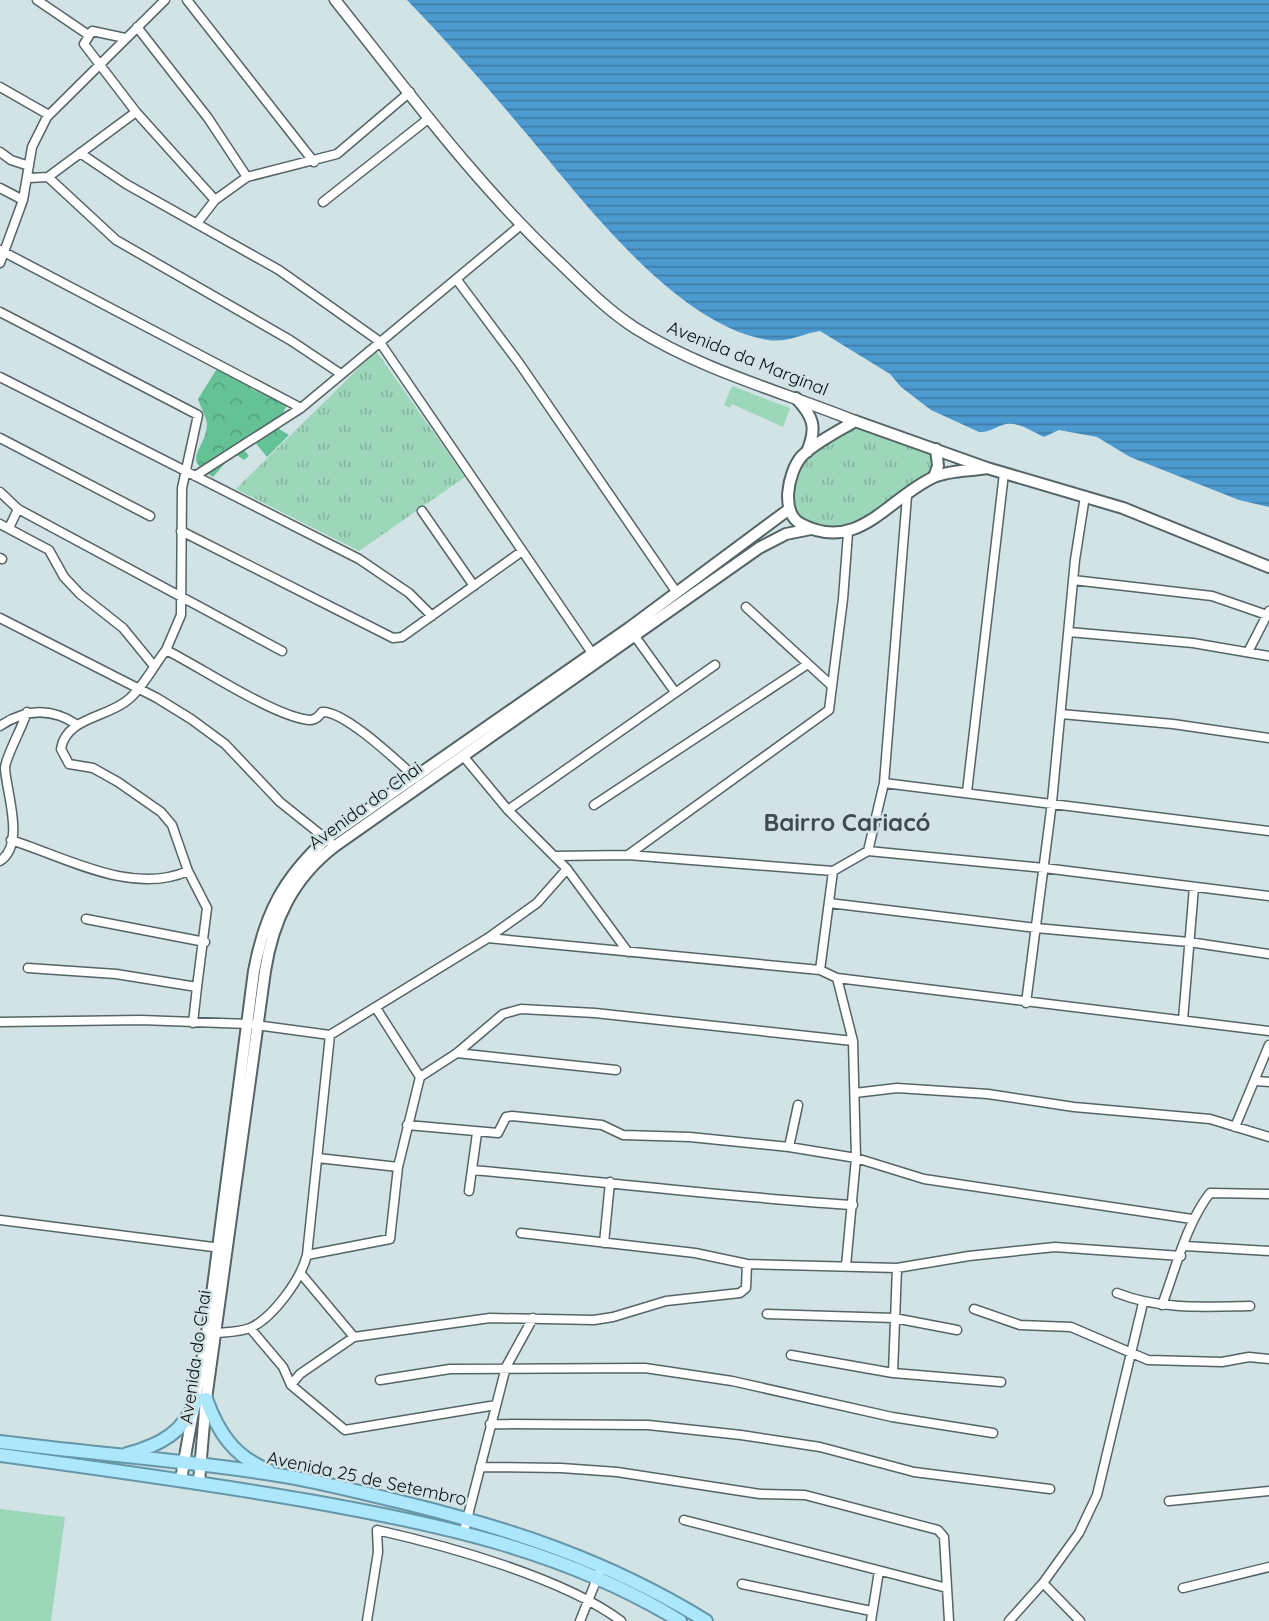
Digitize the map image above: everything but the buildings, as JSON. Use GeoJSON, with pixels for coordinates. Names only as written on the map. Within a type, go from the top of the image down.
{"type":"FeatureCollection","features":[{"type":"Feature","properties":{"kind":"highway"},"geometry":{"type":"LineString","coordinates":[[120,1456],[174,1434],[202,1399],[227,1443],[248,1460],[279,1475]]}},
{"type":"Feature","properties":{"kind":"highway","name":"Avenida 25 de Setembro"},"geometry":{"type":"LineString","coordinates":[[0,1442],[279,1475],[467,1517],[518,1532],[600,1572],[680,1621]]}},
{"type":"Feature","properties":{"kind":"highway","name":"Avenida 25 de Setembro"},"geometry":{"type":"LineString","coordinates":[[0,1455],[181,1479],[464,1531],[554,1560],[640,1583],[706,1621]]}},
{"type":"Feature","properties":{"kind":"main road"},"geometry":{"type":"LineString","coordinates":[[796,398],[814,423],[814,434],[807,452],[796,466],[788,497],[788,510],[796,521],[811,529]]}},
{"type":"Feature","properties":{"kind":"main road"},"geometry":{"type":"LineString","coordinates":[[807,452],[855,421]]}},
{"type":"Feature","properties":{"kind":"main road","name":"Avenida da Marginal"},"geometry":{"type":"LineString","coordinates":[[855,421],[987,468],[1085,496],[1175,527],[1269,567]]}},
{"type":"Feature","properties":{"kind":"main road"},"geometry":{"type":"LineString","coordinates":[[934,477],[938,466],[936,449]]}},
{"type":"Feature","properties":{"kind":"main road"},"geometry":{"type":"LineString","coordinates":[[848,533],[934,477],[987,468]]}},
{"type":"Feature","properties":{"kind":"main road","name":"Avenida do Chai"},"geometry":{"type":"LineString","coordinates":[[199,1482],[202,1399],[253,1025],[277,919],[304,874],[331,843],[416,778],[677,593],[788,510]]}},
{"type":"Feature","properties":{"kind":"main road","name":"Avenida do Chai"},"geometry":{"type":"LineString","coordinates":[[331,843],[464,757],[772,540],[811,529],[848,533]]}},
{"type":"Feature","properties":{"kind":"main road","name":"Avenida do Chai"},"geometry":{"type":"LineString","coordinates":[[181,1479],[216,1334],[223,1248]]}},
{"type":"Feature","properties":{"kind":"street"},"geometry":{"type":"LineString","coordinates":[[37,0],[87,34]]}},
{"type":"Feature","properties":{"kind":"street"},"geometry":{"type":"LineString","coordinates":[[0,264],[2,252],[23,200],[29,178],[32,147],[49,115],[165,0]]}},
{"type":"Feature","properties":{"kind":"street"},"geometry":{"type":"LineString","coordinates":[[187,0],[314,162]]}},
{"type":"Feature","properties":{"kind":"street","name":"Avenida da Marginal"},"geometry":{"type":"LineString","coordinates":[[335,0],[410,92],[428,120],[521,225],[597,298],[635,327],[666,345],[855,421]]}},
{"type":"Feature","properties":{"kind":"street"},"geometry":{"type":"LineString","coordinates":[[137,27],[208,118],[247,177]]}},
{"type":"Feature","properties":{"kind":"street"},"geometry":{"type":"LineString","coordinates":[[87,34],[98,30],[125,38]]}},
{"type":"Feature","properties":{"kind":"street"},"geometry":{"type":"LineString","coordinates":[[87,34],[84,44],[87,51],[136,112],[215,200]]}},
{"type":"Feature","properties":{"kind":"street"},"geometry":{"type":"LineString","coordinates":[[0,87],[49,115]]}},
{"type":"Feature","properties":{"kind":"street"},"geometry":{"type":"LineString","coordinates":[[198,222],[215,200],[247,177],[314,162],[346,148],[410,92]]}},
{"type":"Feature","properties":{"kind":"street"},"geometry":{"type":"LineString","coordinates":[[29,178],[48,177],[136,112]]}},
{"type":"Feature","properties":{"kind":"street"},"geometry":{"type":"LineString","coordinates":[[323,202],[428,120]]}},
{"type":"Feature","properties":{"kind":"street"},"geometry":{"type":"LineString","coordinates":[[0,152],[11,160],[29,166]]}},
{"type":"Feature","properties":{"kind":"street"},"geometry":{"type":"LineString","coordinates":[[80,153],[126,184],[198,222],[279,270],[379,341],[592,653]]}},
{"type":"Feature","properties":{"kind":"street"},"geometry":{"type":"LineString","coordinates":[[48,177],[125,246],[227,302],[341,374]]}},
{"type":"Feature","properties":{"kind":"street"},"geometry":{"type":"LineString","coordinates":[[0,188],[23,200]]}},
{"type":"Feature","properties":{"kind":"street"},"geometry":{"type":"LineString","coordinates":[[195,476],[301,408],[521,225]]}},
{"type":"Feature","properties":{"kind":"street"},"geometry":{"type":"LineString","coordinates":[[2,252],[301,408]]}},
{"type":"Feature","properties":{"kind":"street"},"geometry":{"type":"LineString","coordinates":[[457,280],[519,363],[677,593]]}},
{"type":"Feature","properties":{"kind":"street"},"geometry":{"type":"LineString","coordinates":[[0,312],[195,412],[199,420],[185,470],[181,531],[181,614],[166,650],[130,698],[114,709],[76,724],[62,743],[63,755],[69,764],[93,768],[167,817],[188,871],[208,908],[193,1023]]}},
{"type":"Feature","properties":{"kind":"street"},"geometry":{"type":"LineString","coordinates":[[0,377],[359,559],[409,593],[432,617]]}},
{"type":"Feature","properties":{"kind":"street"},"geometry":{"type":"LineString","coordinates":[[0,438],[150,516]]}},
{"type":"Feature","properties":{"kind":"street"},"geometry":{"type":"LineString","coordinates":[[967,792],[1004,473]]}},
{"type":"Feature","properties":{"kind":"street"},"geometry":{"type":"LineString","coordinates":[[0,492],[18,509],[181,594],[282,651]]}},
{"type":"Feature","properties":{"kind":"street"},"geometry":{"type":"LineString","coordinates":[[869,851],[884,783],[907,496]]}},
{"type":"Feature","properties":{"kind":"street"},"geometry":{"type":"LineString","coordinates":[[1026,1003],[1052,802],[1073,580],[1085,496]]}},
{"type":"Feature","properties":{"kind":"street"},"geometry":{"type":"LineString","coordinates":[[9,528],[18,509]]}},
{"type":"Feature","properties":{"kind":"street"},"geometry":{"type":"LineString","coordinates":[[422,511],[474,586]]}},
{"type":"Feature","properties":{"kind":"street"},"geometry":{"type":"LineString","coordinates":[[0,524],[49,550],[64,577],[80,594],[123,628],[154,666]]}},
{"type":"Feature","properties":{"kind":"street"},"geometry":{"type":"LineString","coordinates":[[181,531],[389,637],[402,637],[521,552]]}},
{"type":"Feature","properties":{"kind":"street"},"geometry":{"type":"LineString","coordinates":[[628,855],[822,718],[829,710],[848,533]]}},
{"type":"Feature","properties":{"kind":"street"},"geometry":{"type":"LineString","coordinates":[[1073,580],[1212,596],[1268,612],[1248,652]]}},
{"type":"Feature","properties":{"kind":"street"},"geometry":{"type":"LineString","coordinates":[[746,607],[831,685]]}},
{"type":"Feature","properties":{"kind":"street"},"geometry":{"type":"LineString","coordinates":[[0,618],[138,688],[191,719],[225,744],[280,802],[331,843]]}},
{"type":"Feature","properties":{"kind":"street"},"geometry":{"type":"LineString","coordinates":[[1069,632],[1193,642],[1269,656]]}},
{"type":"Feature","properties":{"kind":"street"},"geometry":{"type":"LineString","coordinates":[[634,635],[675,692]]}},
{"type":"Feature","properties":{"kind":"street"},"geometry":{"type":"LineString","coordinates":[[166,650],[242,693],[288,713],[309,720],[317,718],[323,712],[331,712],[352,725],[416,778]]}},
{"type":"Feature","properties":{"kind":"street"},"geometry":{"type":"LineString","coordinates":[[594,805],[808,664]]}},
{"type":"Feature","properties":{"kind":"street"},"geometry":{"type":"LineString","coordinates":[[508,810],[715,665]]}},
{"type":"Feature","properties":{"kind":"street"},"geometry":{"type":"LineString","coordinates":[[0,726],[27,712],[62,715],[76,724]]}},
{"type":"Feature","properties":{"kind":"street"},"geometry":{"type":"LineString","coordinates":[[0,861],[5,857],[11,840],[13,812],[5,768],[27,712]]}},
{"type":"Feature","properties":{"kind":"street"},"geometry":{"type":"LineString","coordinates":[[1061,714],[1173,724],[1269,738]]}},
{"type":"Feature","properties":{"kind":"street"},"geometry":{"type":"LineString","coordinates":[[464,757],[508,810],[567,869],[628,952]]}},
{"type":"Feature","properties":{"kind":"street"},"geometry":{"type":"LineString","coordinates":[[884,783],[1269,831]]}},
{"type":"Feature","properties":{"kind":"street"},"geometry":{"type":"LineString","coordinates":[[11,840],[135,879],[167,879],[188,871]]}},
{"type":"Feature","properties":{"kind":"street"},"geometry":{"type":"LineString","coordinates":[[554,856],[628,855],[834,872],[869,851],[1044,867],[1269,896]]}},
{"type":"Feature","properties":{"kind":"street"},"geometry":{"type":"LineString","coordinates":[[0,1022],[141,1020],[253,1025],[330,1035],[488,938],[537,903],[567,869]]}},
{"type":"Feature","properties":{"kind":"street"},"geometry":{"type":"LineString","coordinates":[[820,970],[834,872]]}},
{"type":"Feature","properties":{"kind":"street"},"geometry":{"type":"LineString","coordinates":[[1183,1020],[1194,887]]}},
{"type":"Feature","properties":{"kind":"street"},"geometry":{"type":"LineString","coordinates":[[829,903],[1036,928],[1189,942],[1269,954]]}},
{"type":"Feature","properties":{"kind":"street"},"geometry":{"type":"LineString","coordinates":[[86,919],[205,942]]}},
{"type":"Feature","properties":{"kind":"street"},"geometry":{"type":"LineString","coordinates":[[488,938],[820,970],[836,978],[1269,1031]]}},
{"type":"Feature","properties":{"kind":"street"},"geometry":{"type":"LineString","coordinates":[[28,968],[116,974],[197,987]]}},
{"type":"Feature","properties":{"kind":"street"},"geometry":{"type":"LineString","coordinates":[[836,978],[853,1041],[855,1093],[856,1158],[846,1266]]}},
{"type":"Feature","properties":{"kind":"street"},"geometry":{"type":"LineString","coordinates":[[376,1008],[420,1077]]}},
{"type":"Feature","properties":{"kind":"street"},"geometry":{"type":"LineString","coordinates":[[307,1255],[390,1239],[398,1167],[420,1077],[457,1053],[503,1014],[521,1009],[595,1013],[853,1041]]}},
{"type":"Feature","properties":{"kind":"street"},"geometry":{"type":"LineString","coordinates":[[216,1334],[250,1328],[271,1310],[302,1275],[307,1255],[330,1035]]}},
{"type":"Feature","properties":{"kind":"street"},"geometry":{"type":"LineString","coordinates":[[1235,1127],[1257,1081],[1269,1045]]}},
{"type":"Feature","properties":{"kind":"street"},"geometry":{"type":"LineString","coordinates":[[457,1053],[616,1070]]}},
{"type":"Feature","properties":{"kind":"street"},"geometry":{"type":"LineString","coordinates":[[1257,1081],[1269,1082]]}},
{"type":"Feature","properties":{"kind":"street"},"geometry":{"type":"LineString","coordinates":[[855,1093],[897,1088],[988,1094],[1074,1107],[1209,1119],[1269,1137]]}},
{"type":"Feature","properties":{"kind":"street"},"geometry":{"type":"LineString","coordinates":[[789,1147],[798,1105]]}},
{"type":"Feature","properties":{"kind":"street"},"geometry":{"type":"LineString","coordinates":[[407,1125],[498,1133],[509,1115],[602,1125],[623,1135],[716,1139],[789,1147],[856,1158],[923,1179],[1192,1219]]}},
{"type":"Feature","properties":{"kind":"street"},"geometry":{"type":"LineString","coordinates":[[469,1191],[477,1133]]}},
{"type":"Feature","properties":{"kind":"street"},"geometry":{"type":"LineString","coordinates":[[318,1158],[398,1167]]}},
{"type":"Feature","properties":{"kind":"street"},"geometry":{"type":"LineString","coordinates":[[471,1170],[610,1182],[748,1199],[853,1205]]}},
{"type":"Feature","properties":{"kind":"street"},"geometry":{"type":"LineString","coordinates":[[604,1242],[610,1182]]}},
{"type":"Feature","properties":{"kind":"street"},"geometry":{"type":"LineString","coordinates":[[1161,1305],[1185,1247],[1192,1219],[1210,1193],[1269,1194]]}},
{"type":"Feature","properties":{"kind":"street"},"geometry":{"type":"LineString","coordinates":[[0,1220],[223,1248]]}},
{"type":"Feature","properties":{"kind":"street"},"geometry":{"type":"LineString","coordinates":[[521,1233],[695,1253],[747,1264],[897,1268],[1055,1247],[1181,1256]]}},
{"type":"Feature","properties":{"kind":"street"},"geometry":{"type":"LineString","coordinates":[[1185,1247],[1269,1251]]}},
{"type":"Feature","properties":{"kind":"street"},"geometry":{"type":"LineString","coordinates":[[291,1384],[300,1374],[354,1337],[473,1320],[603,1319],[666,1301],[740,1293],[746,1288],[747,1264]]}},
{"type":"Feature","properties":{"kind":"street"},"geometry":{"type":"LineString","coordinates":[[893,1373],[897,1268]]}},
{"type":"Feature","properties":{"kind":"street"},"geometry":{"type":"LineString","coordinates":[[302,1275],[354,1337]]}},
{"type":"Feature","properties":{"kind":"street"},"geometry":{"type":"LineString","coordinates":[[1117,1293],[1143,1303],[1161,1305],[1250,1306]]}},
{"type":"Feature","properties":{"kind":"street"},"geometry":{"type":"LineString","coordinates":[[1009,1621],[1043,1583],[1079,1533],[1097,1495],[1143,1303]]}},
{"type":"Feature","properties":{"kind":"street"},"geometry":{"type":"LineString","coordinates":[[974,1309],[1020,1325],[1072,1327],[1149,1360],[1222,1362],[1248,1357],[1269,1359]]}},
{"type":"Feature","properties":{"kind":"street"},"geometry":{"type":"LineString","coordinates":[[767,1314],[894,1318],[957,1330]]}},
{"type":"Feature","properties":{"kind":"street"},"geometry":{"type":"LineString","coordinates":[[464,1531],[506,1367],[533,1318]]}},
{"type":"Feature","properties":{"kind":"street"},"geometry":{"type":"LineString","coordinates":[[250,1328],[283,1367],[291,1384],[345,1430],[496,1405]]}},
{"type":"Feature","properties":{"kind":"street"},"geometry":{"type":"LineString","coordinates":[[791,1355],[893,1373],[1001,1382]]}},
{"type":"Feature","properties":{"kind":"street"},"geometry":{"type":"LineString","coordinates":[[380,1380],[450,1369],[645,1368],[732,1381],[892,1417],[993,1433]]}},
{"type":"Feature","properties":{"kind":"street"},"geometry":{"type":"LineString","coordinates":[[490,1424],[648,1425],[741,1435],[820,1447],[914,1472],[1050,1489]]}},
{"type":"Feature","properties":{"kind":"street"},"geometry":{"type":"LineString","coordinates":[[480,1467],[606,1471],[760,1494],[813,1497],[942,1532],[949,1621]]}},
{"type":"Feature","properties":{"kind":"street"},"geometry":{"type":"LineString","coordinates":[[1169,1501],[1269,1491]]}},
{"type":"Feature","properties":{"kind":"street"},"geometry":{"type":"LineString","coordinates":[[367,1621],[378,1552],[377,1531],[372,1512]]}},
{"type":"Feature","properties":{"kind":"street"},"geometry":{"type":"LineString","coordinates":[[684,1520],[947,1588]]}},
{"type":"Feature","properties":{"kind":"street"},"geometry":{"type":"LineString","coordinates":[[377,1531],[476,1557],[588,1599],[621,1621]]}},
{"type":"Feature","properties":{"kind":"street"},"geometry":{"type":"LineString","coordinates":[[1183,1588],[1269,1567]]}},
{"type":"Feature","properties":{"kind":"street"},"geometry":{"type":"LineString","coordinates":[[871,1621],[879,1571]]}},
{"type":"Feature","properties":{"kind":"street"},"geometry":{"type":"LineString","coordinates":[[580,1621],[600,1572]]}},
{"type":"Feature","properties":{"kind":"street"},"geometry":{"type":"LineString","coordinates":[[1043,1583],[1080,1621]]}},
{"type":"Feature","properties":{"kind":"street"},"geometry":{"type":"LineString","coordinates":[[742,1584],[871,1611]]}},
{"type":"Feature","properties":{"kind":"green space"},"geometry":{"type":"Polygon","coordinates":[[[376,351],[465,477],[359,551],[236,489],[376,351]]]}},
{"type":"Feature","properties":{"kind":"green space"},"geometry":{"type":"Polygon","coordinates":[[[218,367],[238,375],[252,389],[287,405],[276,427],[289,435],[267,457],[254,441],[244,450],[249,456],[244,460],[234,453],[213,477],[203,470],[196,459],[207,425],[198,399],[218,367]]]}},
{"type":"Feature","properties":{"kind":"green space"},"geometry":{"type":"Polygon","coordinates":[[[732,386],[790,408],[783,427],[732,404],[730,408],[724,405],[732,386]]]}},
{"type":"Feature","properties":{"kind":"green space"},"geometry":{"type":"Polygon","coordinates":[[[856,427],[930,451],[934,455],[932,475],[855,527],[821,529],[797,518],[794,484],[798,471],[815,452],[856,427]]]}},
{"type":"Feature","properties":{"kind":"green space"},"geometry":{"type":"Polygon","coordinates":[[[0,1509],[65,1517],[51,1621],[0,1621],[0,1509]]]}},
{"type":"Feature","properties":{"kind":"water"},"geometry":{"type":"Polygon","coordinates":[[[407,0],[1269,0],[1269,507],[1239,500],[1130,457],[1097,437],[1059,430],[1044,437],[1016,424],[979,432],[931,410],[901,387],[890,374],[820,331],[788,339],[768,340],[733,330],[699,311],[633,256],[407,0]]]}},
{"type":"Feature","properties":{"kind":"district","name":"Bairro Cariacó"},"geometry":{"type":"Point","coordinates":[847,822]}}]}
